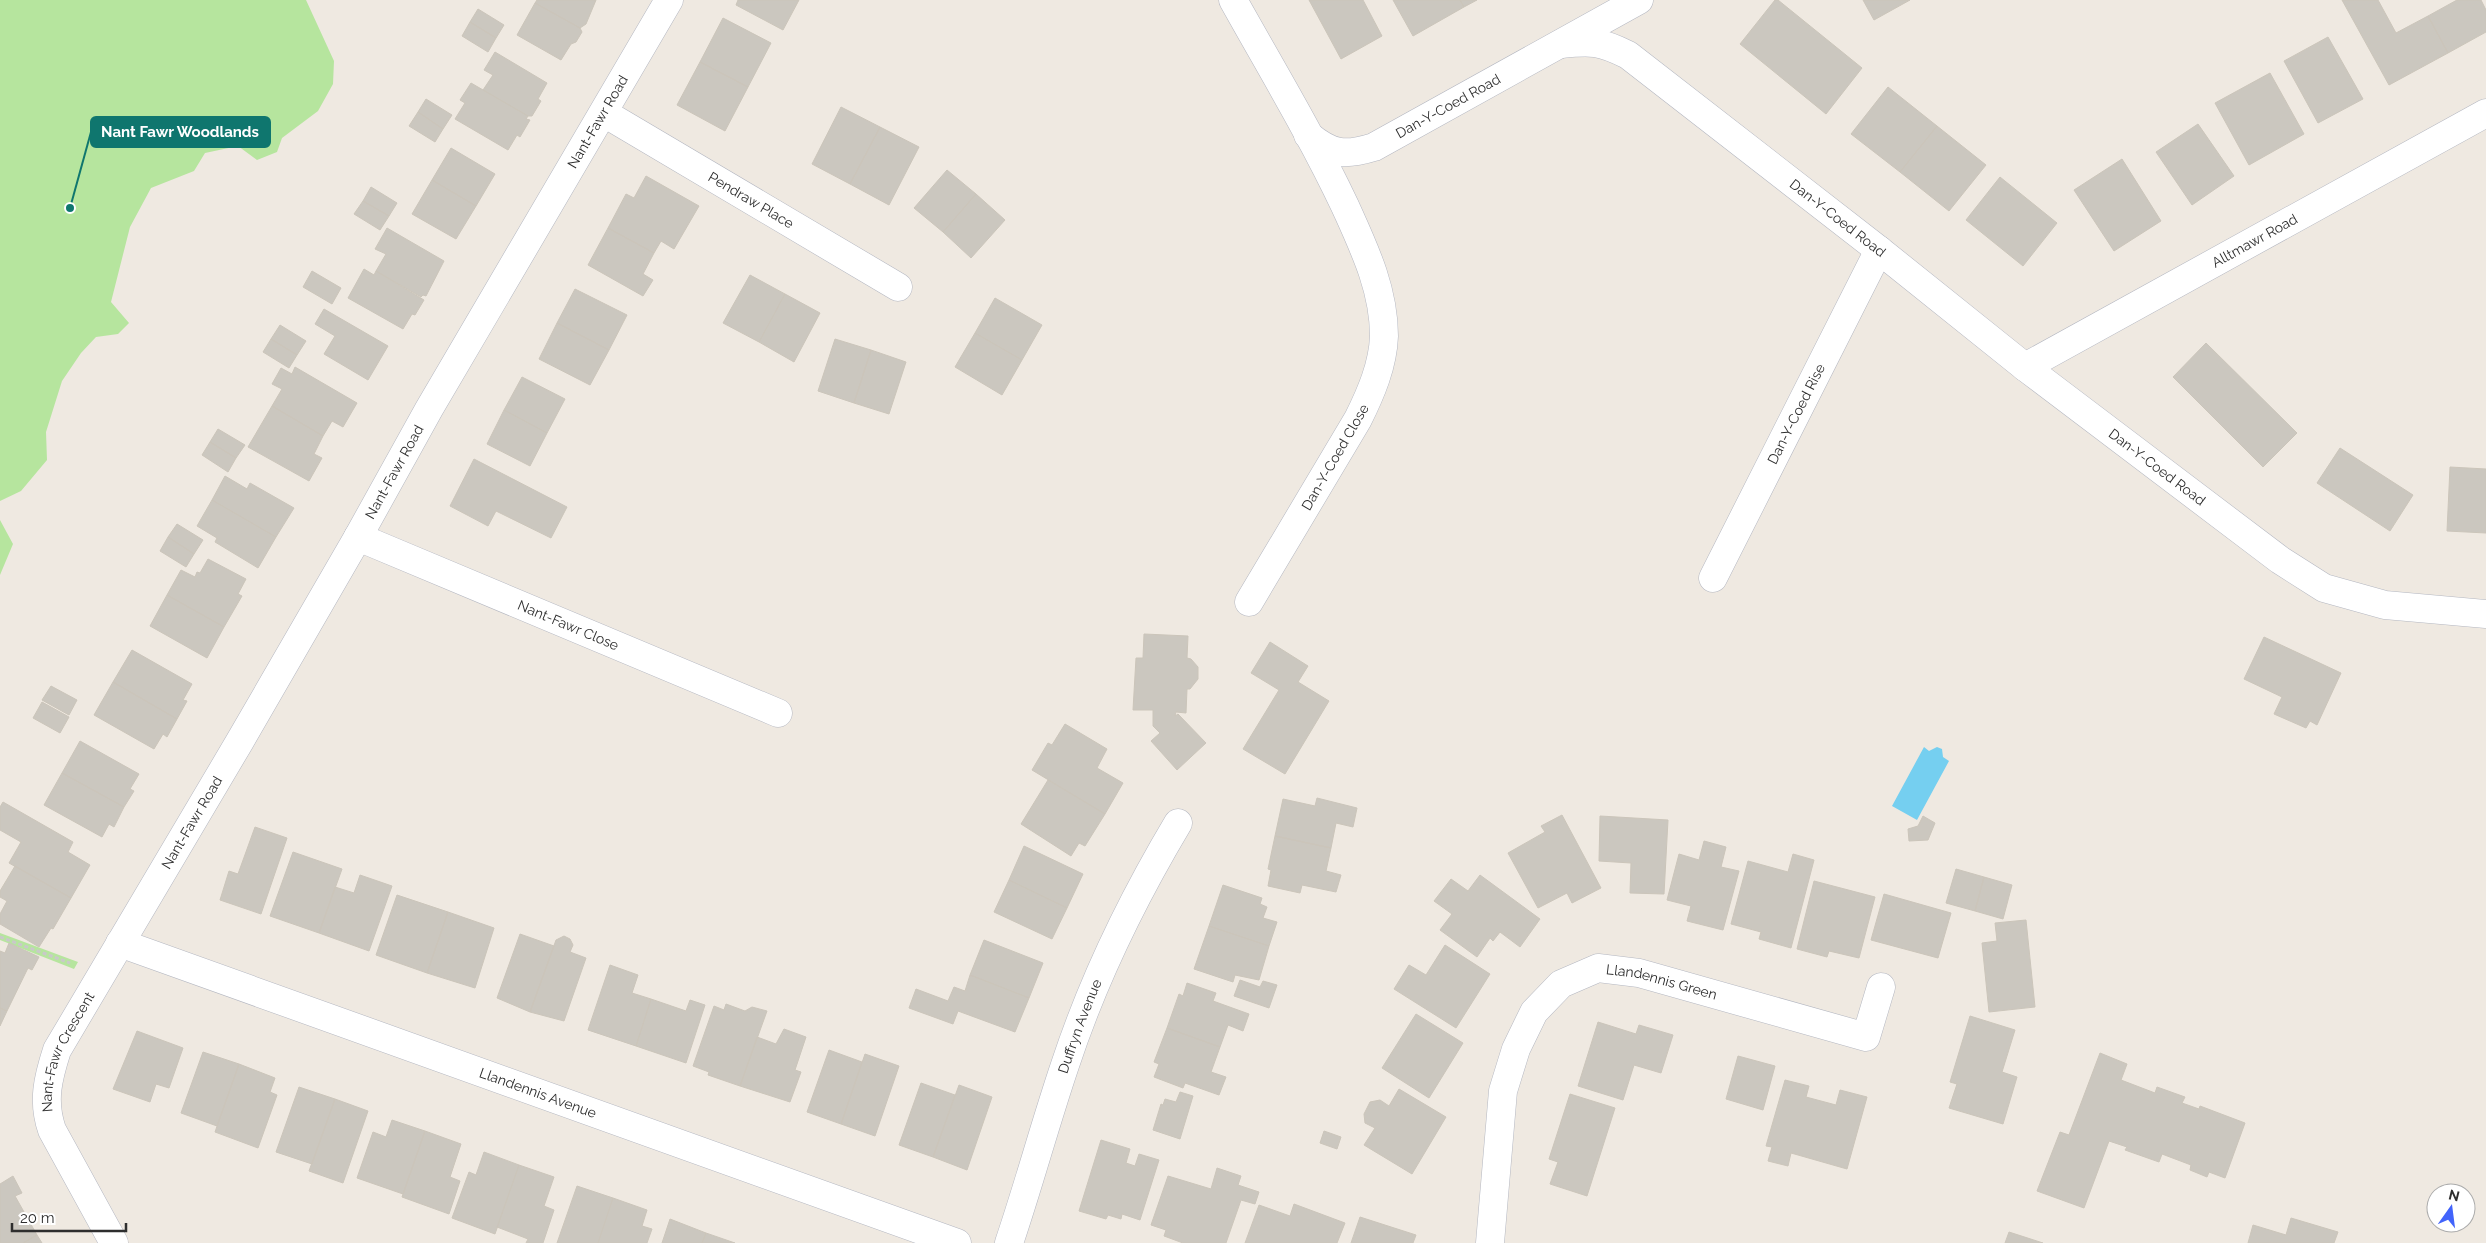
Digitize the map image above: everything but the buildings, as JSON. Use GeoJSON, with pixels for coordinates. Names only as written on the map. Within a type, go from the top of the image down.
{"type":"FeatureCollection","features":[{"type":"Feature","properties":{"kind":"street","name":"Nant-Fawr Road"},"geometry":{"type":"LineString","coordinates":[[120,943],[358,537],[429,409],[669,0]]}},
{"type":"Feature","properties":{"kind":"street","name":"Dan-Y-Coed Road"},"geometry":{"type":"LineString","coordinates":[[1233,0],[1308,135],[1325,149],[1342,152],[1359,151],[1374,147],[1561,44],[1585,42],[1605,44],[1628,55],[2025,367],[2280,560],[2324,588],[2385,605],[2486,614]]}},
{"type":"Feature","properties":{"kind":"street"},"geometry":{"type":"LineString","coordinates":[[1561,44],[1639,0]]}},
{"type":"Feature","properties":{"kind":"street","name":"Alltmawr Road"},"geometry":{"type":"LineString","coordinates":[[2025,367],[2486,112]]}},
{"type":"Feature","properties":{"kind":"street","name":"Pendraw Place"},"geometry":{"type":"LineString","coordinates":[[604,113],[898,287]]}},
{"type":"Feature","properties":{"kind":"street","name":"Dan-Y-Coed Close"},"geometry":{"type":"LineString","coordinates":[[1249,602],[1358,418],[1371,392],[1384,337],[1381,303],[1373,271],[1330,175],[1308,135]]}},
{"type":"Feature","properties":{"kind":"street","name":"Dan-Y-Coed Rise"},"geometry":{"type":"LineString","coordinates":[[1713,578],[1878,250]]}},
{"type":"Feature","properties":{"kind":"street","name":"Nant-Fawr Close"},"geometry":{"type":"LineString","coordinates":[[358,537],[778,713]]}},
{"type":"Feature","properties":{"kind":"street","name":"Duffryn Avenue"},"geometry":{"type":"LineString","coordinates":[[1009,1243],[1065,1065],[1084,1012],[1108,954],[1157,859],[1178,824]]}},
{"type":"Feature","properties":{"kind":"street","name":"Nant-Fawr Crescent"},"geometry":{"type":"LineString","coordinates":[[114,1243],[52,1130],[47,1114],[45,1095],[57,1050],[100,974],[120,943]]}},
{"type":"Feature","properties":{"kind":"street","name":"Llandennis Avenue"},"geometry":{"type":"LineString","coordinates":[[120,943],[957,1243]]}},
{"type":"Feature","properties":{"kind":"street","name":"Llandennis Green"},"geometry":{"type":"LineString","coordinates":[[1490,1243],[1503,1091],[1516,1049],[1534,1012],[1561,984],[1598,968],[1639,973],[1866,1037],[1881,987]]}},
{"type":"Feature","properties":{"kind":"path"},"geometry":{"type":"LineString","coordinates":[[0,937],[100,974]]}},
{"type":"Feature","properties":{"kind":"green space"},"geometry":{"type":"Polygon","coordinates":[[[0,0],[306,0],[334,61],[333,84],[318,111],[282,138],[277,152],[257,160],[238,146],[205,153],[194,171],[151,188],[130,227],[111,302],[129,323],[118,334],[96,337],[81,353],[62,381],[46,432],[47,460],[21,491],[0,501],[0,0]]]}},
{"type":"Feature","properties":{"kind":"green space"},"geometry":{"type":"Polygon","coordinates":[[[0,520],[13,544],[0,575],[0,520]]]}},
{"type":"Feature","properties":{"kind":"green space"},"geometry":{"type":"Polygon","coordinates":[[[0,933],[78,962],[74,969],[0,940],[0,933]]]}},
{"type":"Feature","properties":{"kind":"water"},"geometry":{"type":"Polygon","coordinates":[[[1924,747],[1929,751],[1937,747],[1942,749],[1943,757],[1949,761],[1917,820],[1892,806],[1924,747]]]}},
{"type":"Feature","properties":{"kind":"place","name":"Nant Fawr Woodlands"},"geometry":{"type":"Point","coordinates":[70,208]}}]}
